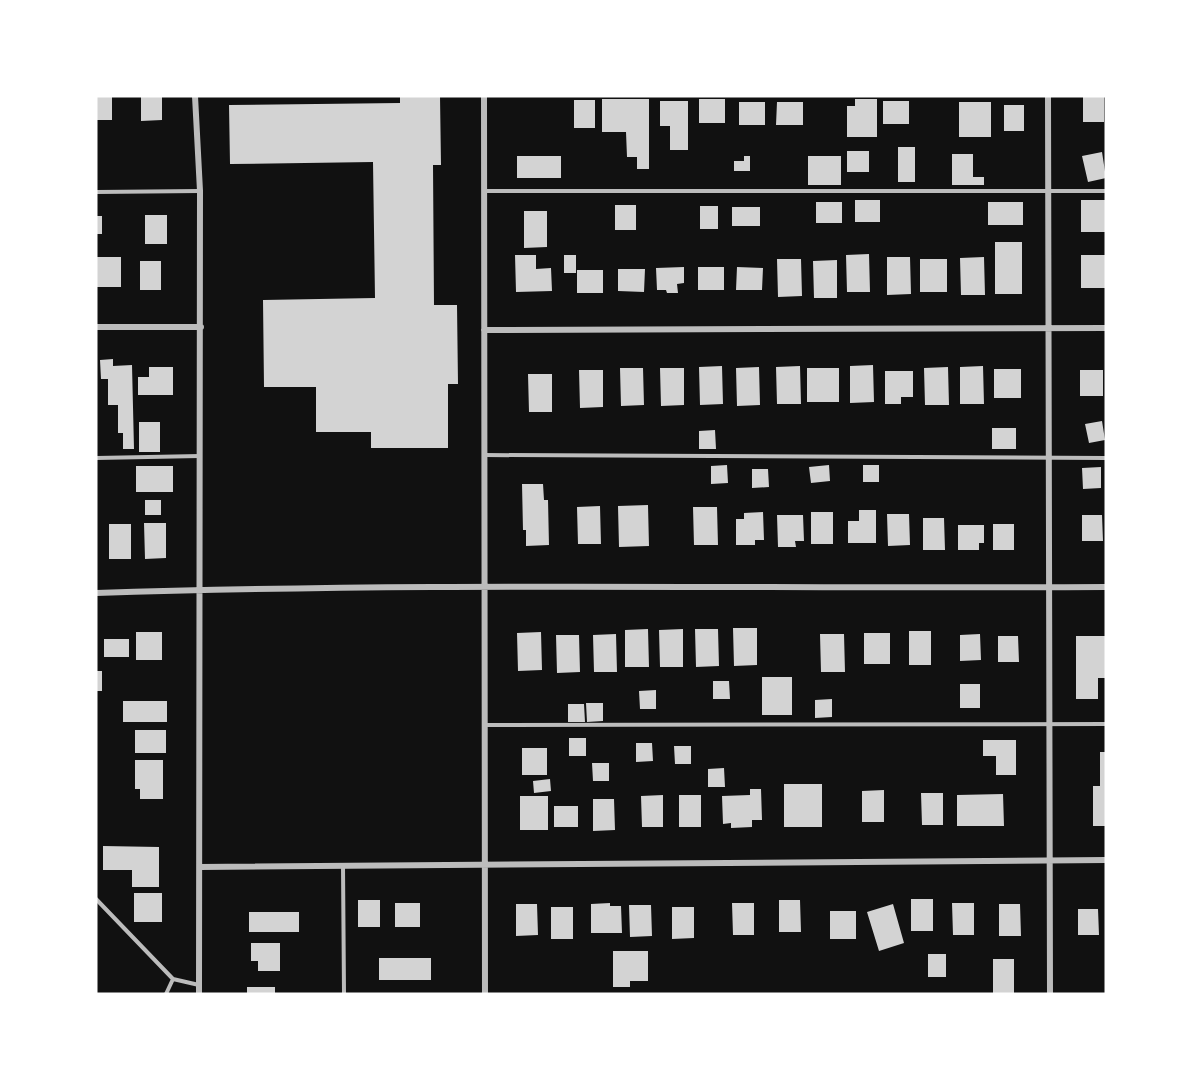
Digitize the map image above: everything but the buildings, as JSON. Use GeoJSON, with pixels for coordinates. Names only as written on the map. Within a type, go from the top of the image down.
{"type":"FeatureCollection","features":[{"type":"Feature","properties":{"kind":"street"},"geometry":{"type":"LineString","coordinates":[[195,96],[200,191],[201,327],[199,994]]}},
{"type":"Feature","properties":{"kind":"street"},"geometry":{"type":"LineString","coordinates":[[484,96],[485,994]]}},
{"type":"Feature","properties":{"kind":"street"},"geometry":{"type":"LineString","coordinates":[[1048,96],[1050,994]]}},
{"type":"Feature","properties":{"kind":"street"},"geometry":{"type":"LineString","coordinates":[[96,327],[201,327]]}},
{"type":"Feature","properties":{"kind":"street"},"geometry":{"type":"LineString","coordinates":[[484,330],[1106,328]]}},
{"type":"Feature","properties":{"kind":"street"},"geometry":{"type":"LineString","coordinates":[[96,593],[200,589],[484,587],[1106,588]]}},
{"type":"Feature","properties":{"kind":"street"},"geometry":{"type":"LineString","coordinates":[[200,867],[1106,860]]}},
{"type":"Feature","properties":{"kind":"lane"},"geometry":{"type":"LineString","coordinates":[[96,192],[200,191]]}},
{"type":"Feature","properties":{"kind":"lane"},"geometry":{"type":"LineString","coordinates":[[484,191],[1106,191]]}},
{"type":"Feature","properties":{"kind":"lane"},"geometry":{"type":"LineString","coordinates":[[484,455],[1106,458]]}},
{"type":"Feature","properties":{"kind":"lane"},"geometry":{"type":"LineString","coordinates":[[96,458],[201,456]]}},
{"type":"Feature","properties":{"kind":"lane"},"geometry":{"type":"LineString","coordinates":[[486,725],[1106,724]]}},
{"type":"Feature","properties":{"kind":"lane"},"geometry":{"type":"LineString","coordinates":[[343,866],[344,994]]}},
{"type":"Feature","properties":{"kind":"lane"},"geometry":{"type":"LineString","coordinates":[[96,899],[173,979],[199,985]]}},
{"type":"Feature","properties":{"kind":"lane"},"geometry":{"type":"LineString","coordinates":[[166,994],[173,979]]}}]}
